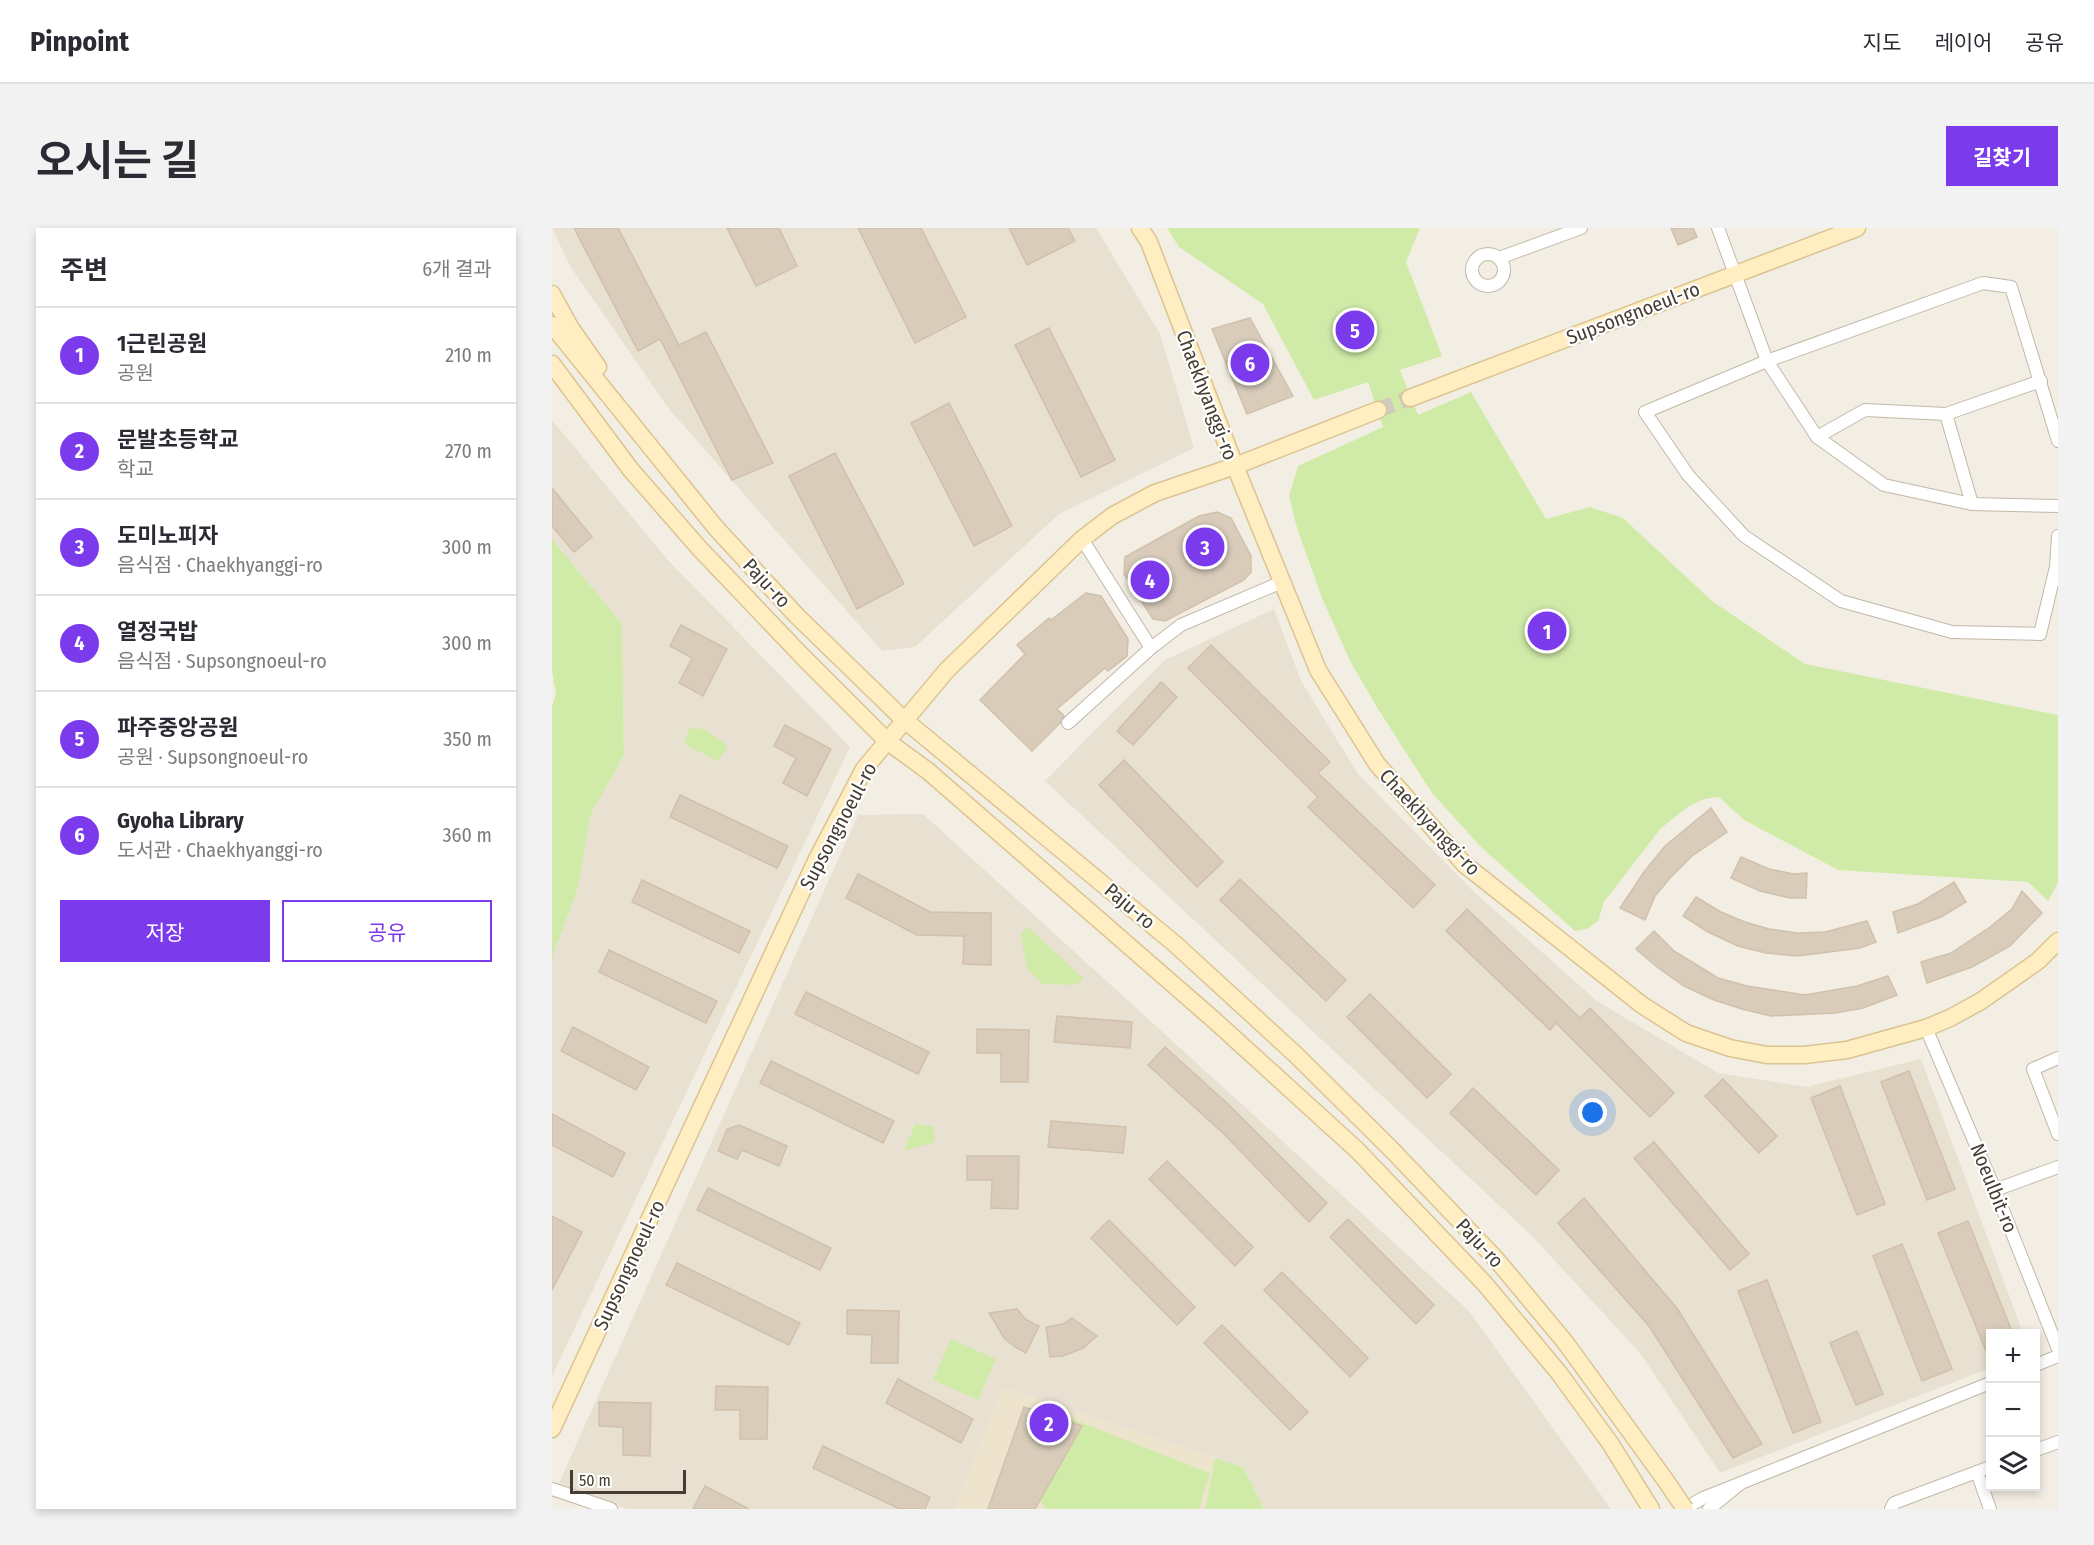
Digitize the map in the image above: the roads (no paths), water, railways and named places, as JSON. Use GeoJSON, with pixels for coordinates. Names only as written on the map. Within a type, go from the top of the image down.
{"type":"FeatureCollection","features":[{"type":"Feature","properties":{"kind":"main road","name":"Chaekhyanggi-ro"},"geometry":{"type":"LineString","coordinates":[[1140,228],[1149,242],[1234,466],[1318,670],[1377,764],[1464,864],[1642,1005],[1686,1033],[1730,1048],[1767,1055],[1804,1055],[1846,1050],[1926,1028],[1981,1001],[2038,961],[2058,941]]}},
{"type":"Feature","properties":{"kind":"main road","name":"Supsongnoeul-ro"},"geometry":{"type":"LineString","coordinates":[[1410,398],[1857,228]]}},
{"type":"Feature","properties":{"kind":"main road"},"geometry":{"type":"LineString","coordinates":[[552,294],[570,327],[616,390],[663,465]]}},
{"type":"Feature","properties":{"kind":"main road","name":"Paju-ro"},"geometry":{"type":"LineString","coordinates":[[552,325],[716,528],[797,616],[906,721],[1175,944],[1295,1054],[1391,1149],[1496,1259],[1566,1342],[1684,1509]]}},
{"type":"Feature","properties":{"kind":"main road","name":"Paju-ro"},"geometry":{"type":"LineString","coordinates":[[552,364],[631,470],[700,549],[887,741],[928,771],[1214,1020],[1357,1150],[1485,1284],[1559,1373],[1610,1443],[1648,1504]]}},
{"type":"Feature","properties":{"kind":"main road"},"geometry":{"type":"LineString","coordinates":[[552,377],[591,430],[631,470]]}},
{"type":"Feature","properties":{"kind":"main road","name":"Supsongnoeul-ro"},"geometry":{"type":"LineString","coordinates":[[552,1430],[816,861],[864,769],[947,670],[1082,538],[1112,516],[1155,494],[1378,410]]}},
{"type":"Feature","properties":{"kind":"street"},"geometry":{"type":"LineString","coordinates":[[1499,258],[1581,228]]}},
{"type":"Feature","properties":{"kind":"street"},"geometry":{"type":"LineString","coordinates":[[1718,228],[1767,361],[1817,437],[1884,485],[1972,504],[2058,506]]}},
{"type":"Feature","properties":{"kind":"street"},"geometry":{"type":"LineString","coordinates":[[2058,441],[2011,287],[1983,283],[1767,361],[1646,412],[1688,475],[1744,536],[1840,601],[1952,632],[2040,634],[2056,567],[2058,537]]}},
{"type":"Feature","properties":{"kind":"street"},"geometry":{"type":"LineString","coordinates":[[1817,437],[1865,410],[1946,414],[2041,381]]}},
{"type":"Feature","properties":{"kind":"street"},"geometry":{"type":"LineString","coordinates":[[1946,414],[1972,504]]}},
{"type":"Feature","properties":{"kind":"street"},"geometry":{"type":"LineString","coordinates":[[1082,538],[1151,648]]}},
{"type":"Feature","properties":{"kind":"street"},"geometry":{"type":"LineString","coordinates":[[1068,723],[1151,648],[1181,625],[1282,582]]}},
{"type":"Feature","properties":{"kind":"street","name":"Noeulbit-ro"},"geometry":{"type":"LineString","coordinates":[[1926,1028],[1995,1190],[2058,1349]]}},
{"type":"Feature","properties":{"kind":"street"},"geometry":{"type":"LineString","coordinates":[[2058,1058],[2033,1069],[2058,1134]]}},
{"type":"Feature","properties":{"kind":"street"},"geometry":{"type":"LineString","coordinates":[[1995,1190],[2058,1167]]}},
{"type":"Feature","properties":{"kind":"street"},"geometry":{"type":"LineString","coordinates":[[2040,1363],[2058,1356]]}},
{"type":"Feature","properties":{"kind":"street"},"geometry":{"type":"LineString","coordinates":[[1684,1509],[1703,1498],[1986,1385]]}},
{"type":"Feature","properties":{"kind":"street"},"geometry":{"type":"LineString","coordinates":[[2040,1449],[2058,1442]]}},
{"type":"Feature","properties":{"kind":"street"},"geometry":{"type":"LineString","coordinates":[[1891,1509],[1894,1503],[1986,1469]]}},
{"type":"Feature","properties":{"kind":"street"},"geometry":{"type":"LineString","coordinates":[[1977,1472],[1990,1509]]}},
{"type":"Feature","properties":{"kind":"street"},"geometry":{"type":"LineString","coordinates":[[1710,1509],[1741,1483]]}},
{"type":"Feature","properties":{"kind":"street"},"geometry":{"type":"LineString","coordinates":[[552,1490],[591,1505],[611,1509]]}},
{"type":"Feature","properties":{"kind":"tunnel"},"geometry":{"type":"LineString","coordinates":[[1378,410],[1410,398]]}},
{"type":"Feature","properties":{"kind":"place","name":"파주중앙공원"},"geometry":{"type":"Point","coordinates":[1355,330]}},
{"type":"Feature","properties":{"kind":"place","name":"Gyoha Library"},"geometry":{"type":"Point","coordinates":[1250,363]}},
{"type":"Feature","properties":{"kind":"place","name":"도미노피자"},"geometry":{"type":"Point","coordinates":[1205,547]}},
{"type":"Feature","properties":{"kind":"place","name":"열정국밥"},"geometry":{"type":"Point","coordinates":[1150,580]}},
{"type":"Feature","properties":{"kind":"place","name":"1근린공원"},"geometry":{"type":"Point","coordinates":[1547,631]}},
{"type":"Feature","properties":{"kind":"place","name":"문발초등학교"},"geometry":{"type":"Point","coordinates":[1049,1423]}}]}
